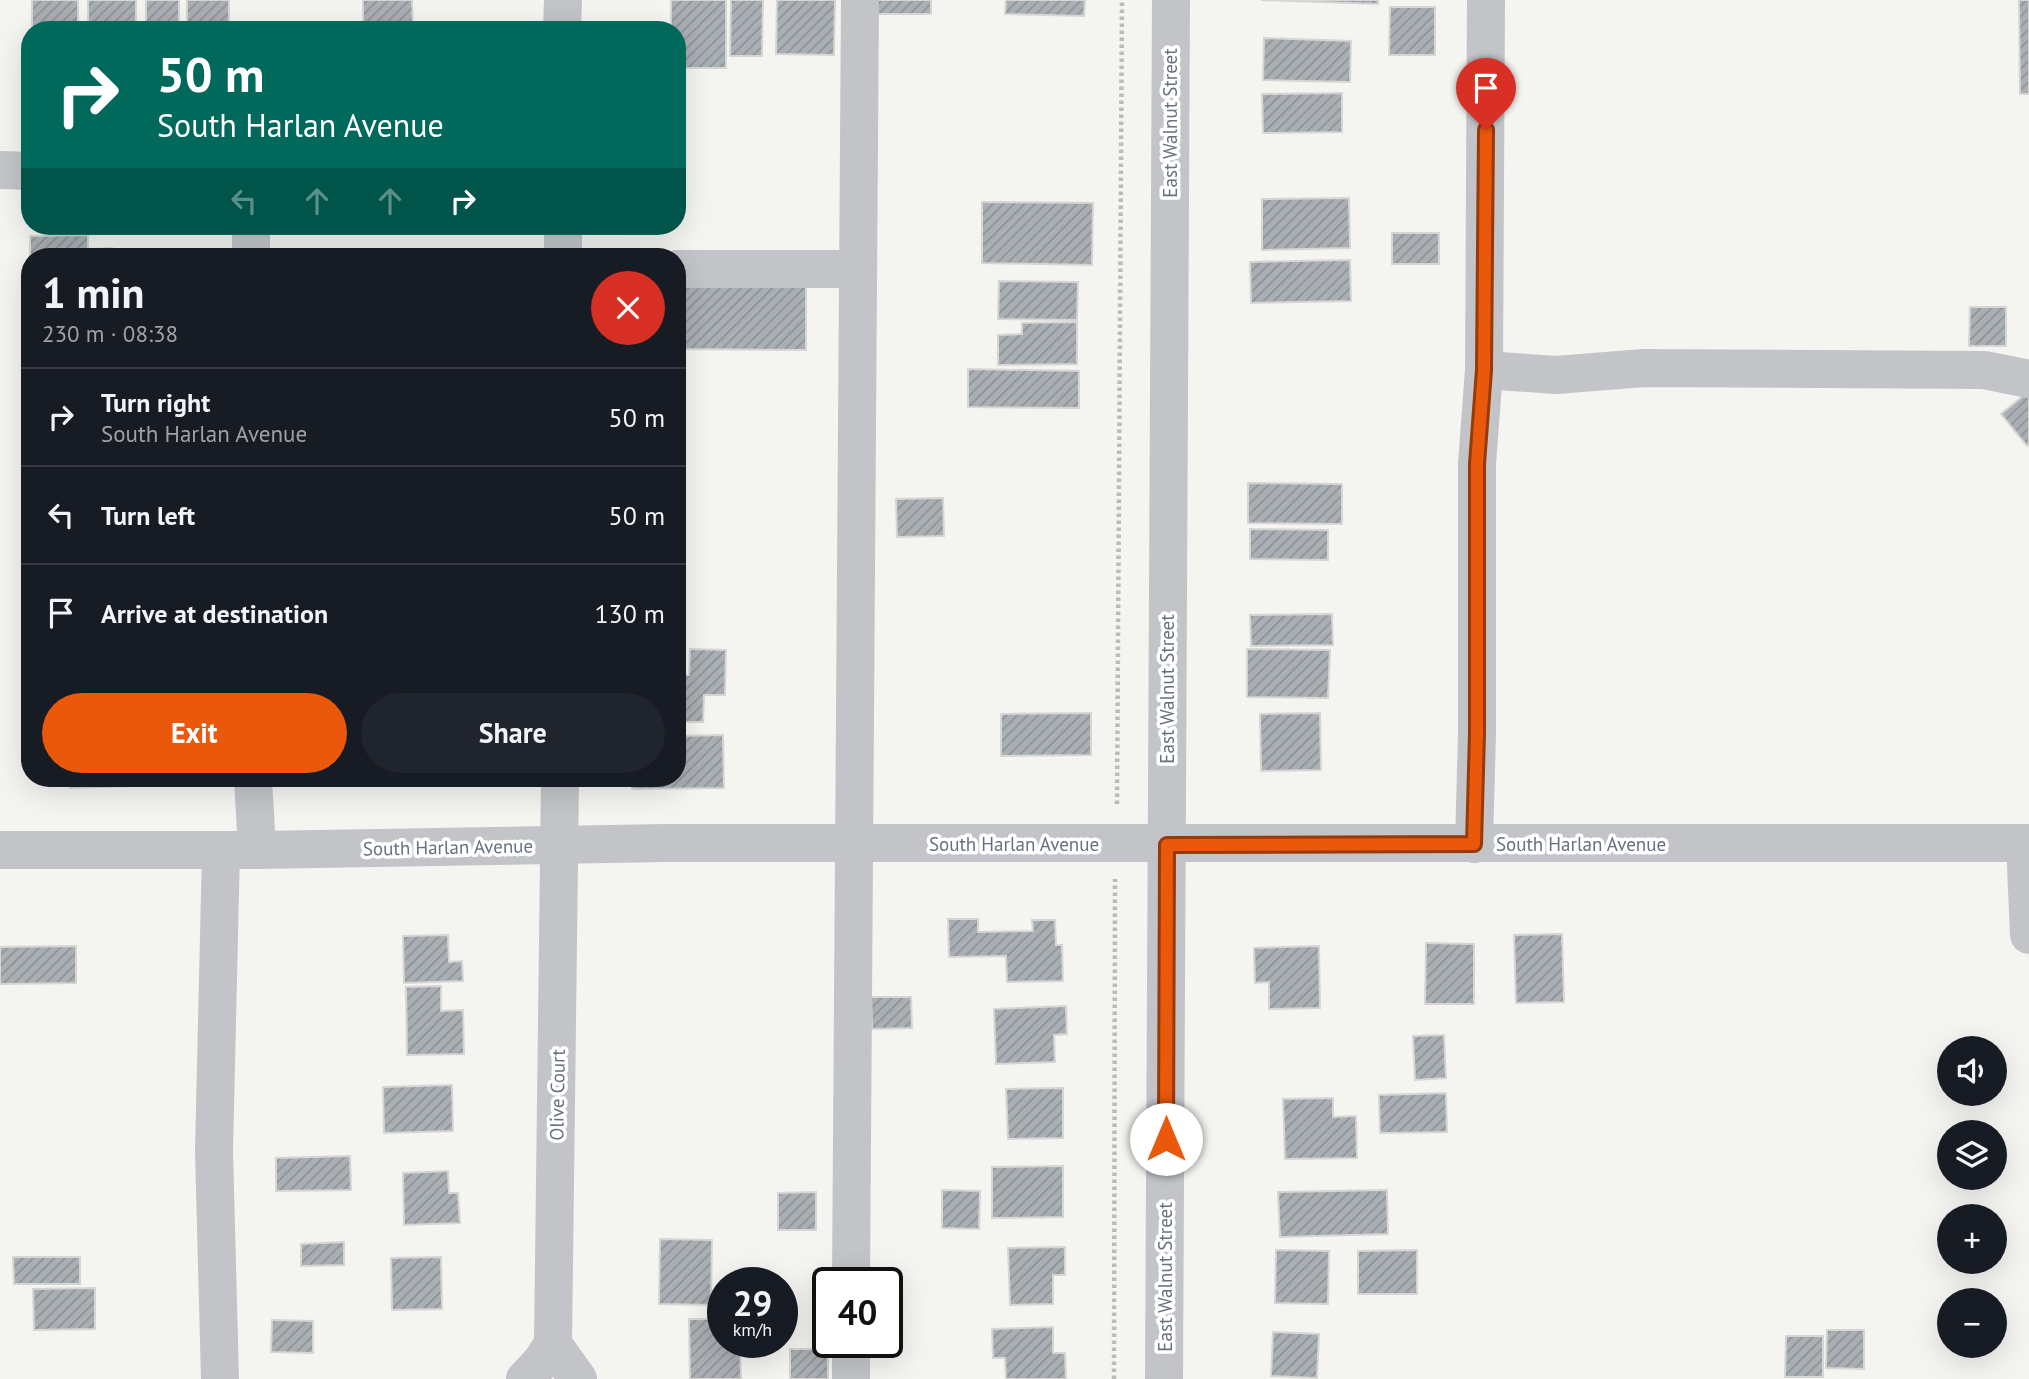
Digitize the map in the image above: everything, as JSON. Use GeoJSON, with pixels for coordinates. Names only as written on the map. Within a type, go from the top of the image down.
{"type":"FeatureCollection","features":[{"type":"Feature","properties":{"kind":"street"},"geometry":{"type":"LineString","coordinates":[[562,21],[563,0]]}},
{"type":"Feature","properties":{"kind":"street"},"geometry":{"type":"LineString","coordinates":[[851,1267],[859,0]]}},
{"type":"Feature","properties":{"kind":"street","name":"East Walnut Street"},"geometry":{"type":"LineString","coordinates":[[1164,1379],[1171,0]]}},
{"type":"Feature","properties":{"kind":"street"},"geometry":{"type":"LineString","coordinates":[[1474,844],[1477,733],[1477,464],[1484,370],[1486,0]]}},
{"type":"Feature","properties":{"kind":"street"},"geometry":{"type":"LineString","coordinates":[[0,170],[21,170]]}},
{"type":"Feature","properties":{"kind":"street"},"geometry":{"type":"LineString","coordinates":[[686,269],[858,269]]}},
{"type":"Feature","properties":{"kind":"street"},"geometry":{"type":"LineString","coordinates":[[1484,370],[1556,375],[1644,368],[1984,370],[2029,379]]}},
{"type":"Feature","properties":{"kind":"street"},"geometry":{"type":"LineString","coordinates":[[219,1379],[214,1151],[239,850],[251,787]]}},
{"type":"Feature","properties":{"kind":"street","name":"Olive Court"},"geometry":{"type":"LineString","coordinates":[[553,1344],[560,787]]}},
{"type":"Feature","properties":{"kind":"street"},"geometry":{"type":"LineString","coordinates":[[2027,843],[2029,935]]}},
{"type":"Feature","properties":{"kind":"street","name":"South Harlan Avenue"},"geometry":{"type":"LineString","coordinates":[[0,850],[239,850],[560,845],[2027,843]]}},
{"type":"Feature","properties":{"kind":"street"},"geometry":{"type":"LineString","coordinates":[[525,1379],[553,1344],[578,1379]]}},
{"type":"Feature","properties":{"kind":"street"},"geometry":{"type":"LineString","coordinates":[[850,1379],[851,1358]]}},
{"type":"Feature","properties":{"kind":"path"},"geometry":{"type":"LineString","coordinates":[[1117,805],[1122,0]]}},
{"type":"Feature","properties":{"kind":"path"},"geometry":{"type":"LineString","coordinates":[[1114,1379],[1115,879]]}},
{"type":"Feature","properties":{"kind":"building"},"geometry":{"type":"Polygon","coordinates":[[[32,0],[78,0],[78,21],[32,21],[32,0]]]}},
{"type":"Feature","properties":{"kind":"building"},"geometry":{"type":"Polygon","coordinates":[[[88,0],[136,0],[136,21],[88,21],[88,0]]]}},
{"type":"Feature","properties":{"kind":"building"},"geometry":{"type":"Polygon","coordinates":[[[146,0],[179,0],[179,21],[146,21],[146,0]]]}},
{"type":"Feature","properties":{"kind":"building"},"geometry":{"type":"Polygon","coordinates":[[[187,0],[229,0],[229,21],[187,21],[187,0]]]}},
{"type":"Feature","properties":{"kind":"building"},"geometry":{"type":"Polygon","coordinates":[[[363,0],[412,0],[413,21],[363,21],[363,0]]]}},
{"type":"Feature","properties":{"kind":"building"},"geometry":{"type":"Polygon","coordinates":[[[671,0],[726,0],[726,68],[686,68],[686,21],[671,21],[671,0]]]}},
{"type":"Feature","properties":{"kind":"building"},"geometry":{"type":"Polygon","coordinates":[[[731,0],[763,0],[762,56],[730,56],[731,0]]]}},
{"type":"Feature","properties":{"kind":"building"},"geometry":{"type":"Polygon","coordinates":[[[777,0],[835,0],[834,55],[776,54],[777,0]]]}},
{"type":"Feature","properties":{"kind":"building"},"geometry":{"type":"Polygon","coordinates":[[[869,0],[931,0],[931,14],[870,14],[869,0]]]}},
{"type":"Feature","properties":{"kind":"building"},"geometry":{"type":"Polygon","coordinates":[[[1006,0],[1085,0],[1084,16],[1005,14],[1006,0]]]}},
{"type":"Feature","properties":{"kind":"building"},"geometry":{"type":"Polygon","coordinates":[[[1261,0],[1378,0],[1378,4],[1261,0]]]}},
{"type":"Feature","properties":{"kind":"building"},"geometry":{"type":"Polygon","coordinates":[[[2019,0],[2029,0],[2029,94],[2020,94],[2019,0]]]}},
{"type":"Feature","properties":{"kind":"building"},"geometry":{"type":"Polygon","coordinates":[[[1390,7],[1435,7],[1435,55],[1389,55],[1390,7]]]}},
{"type":"Feature","properties":{"kind":"building"},"geometry":{"type":"Polygon","coordinates":[[[1264,38],[1351,41],[1350,82],[1263,80],[1264,38]]]}},
{"type":"Feature","properties":{"kind":"building"},"geometry":{"type":"Polygon","coordinates":[[[1342,93],[1342,132],[1263,133],[1262,94],[1342,93]]]}},
{"type":"Feature","properties":{"kind":"building"},"geometry":{"type":"Polygon","coordinates":[[[1349,198],[1350,248],[1262,250],[1262,199],[1349,198]]]}},
{"type":"Feature","properties":{"kind":"building"},"geometry":{"type":"Polygon","coordinates":[[[982,202],[1093,203],[1092,265],[982,263],[982,202]]]}},
{"type":"Feature","properties":{"kind":"building"},"geometry":{"type":"Polygon","coordinates":[[[1392,233],[1439,233],[1439,264],[1392,264],[1392,233]]]}},
{"type":"Feature","properties":{"kind":"building"},"geometry":{"type":"Polygon","coordinates":[[[88,235],[88,248],[30,248],[30,236],[88,235]]]}},
{"type":"Feature","properties":{"kind":"building"},"geometry":{"type":"Polygon","coordinates":[[[1350,260],[1351,301],[1251,303],[1250,262],[1350,260]]]}},
{"type":"Feature","properties":{"kind":"building"},"geometry":{"type":"Polygon","coordinates":[[[999,281],[1078,282],[1077,320],[998,319],[999,281]]]}},
{"type":"Feature","properties":{"kind":"building"},"geometry":{"type":"Polygon","coordinates":[[[686,283],[806,285],[806,350],[686,349],[686,283]]]}},
{"type":"Feature","properties":{"kind":"building"},"geometry":{"type":"Polygon","coordinates":[[[1970,307],[2006,307],[2006,346],[1969,346],[1970,307]]]}},
{"type":"Feature","properties":{"kind":"building"},"geometry":{"type":"Polygon","coordinates":[[[1077,322],[1077,364],[998,365],[998,335],[1022,334],[1022,323],[1077,322]]]}},
{"type":"Feature","properties":{"kind":"building"},"geometry":{"type":"Polygon","coordinates":[[[968,369],[1079,371],[1079,408],[968,407],[968,369]]]}},
{"type":"Feature","properties":{"kind":"building"},"geometry":{"type":"Polygon","coordinates":[[[2029,391],[2029,444],[2027,446],[2001,414],[2029,391]]]}},
{"type":"Feature","properties":{"kind":"building"},"geometry":{"type":"Polygon","coordinates":[[[1248,483],[1342,484],[1342,524],[1248,523],[1248,483]]]}},
{"type":"Feature","properties":{"kind":"building"},"geometry":{"type":"Polygon","coordinates":[[[943,498],[944,536],[897,537],[896,499],[943,498]]]}},
{"type":"Feature","properties":{"kind":"building"},"geometry":{"type":"Polygon","coordinates":[[[1250,529],[1328,530],[1328,560],[1250,559],[1250,529]]]}},
{"type":"Feature","properties":{"kind":"building"},"geometry":{"type":"Polygon","coordinates":[[[1332,614],[1333,645],[1251,646],[1250,615],[1332,614]]]}},
{"type":"Feature","properties":{"kind":"building"},"geometry":{"type":"Polygon","coordinates":[[[690,649],[726,650],[725,695],[704,695],[703,722],[686,722],[686,675],[689,675],[690,649]]]}},
{"type":"Feature","properties":{"kind":"building"},"geometry":{"type":"Polygon","coordinates":[[[1247,649],[1330,650],[1328,698],[1247,697],[1247,649]]]}},
{"type":"Feature","properties":{"kind":"building"},"geometry":{"type":"Polygon","coordinates":[[[1091,713],[1091,755],[1001,756],[1001,714],[1091,713]]]}},
{"type":"Feature","properties":{"kind":"building"},"geometry":{"type":"Polygon","coordinates":[[[1320,713],[1321,770],[1261,771],[1260,714],[1320,713]]]}},
{"type":"Feature","properties":{"kind":"building"},"geometry":{"type":"Polygon","coordinates":[[[723,735],[724,788],[632,789],[686,787],[686,736],[723,735]]]}},
{"type":"Feature","properties":{"kind":"building"},"geometry":{"type":"Polygon","coordinates":[[[948,919],[978,919],[978,932],[1033,931],[1032,920],[1055,920],[1056,945],[1062,945],[1063,981],[1007,982],[1006,956],[949,957],[948,919]]]}},
{"type":"Feature","properties":{"kind":"building"},"geometry":{"type":"Polygon","coordinates":[[[1562,934],[1564,1002],[1516,1003],[1514,935],[1562,934]]]}},
{"type":"Feature","properties":{"kind":"building"},"geometry":{"type":"Polygon","coordinates":[[[448,935],[449,962],[462,961],[463,981],[404,983],[403,936],[448,935]]]}},
{"type":"Feature","properties":{"kind":"building"},"geometry":{"type":"Polygon","coordinates":[[[1426,943],[1474,944],[1474,1004],[1425,1004],[1426,943]]]}},
{"type":"Feature","properties":{"kind":"building"},"geometry":{"type":"Polygon","coordinates":[[[76,946],[76,983],[0,984],[0,947],[76,946]]]}},
{"type":"Feature","properties":{"kind":"building"},"geometry":{"type":"Polygon","coordinates":[[[1319,946],[1320,1008],[1269,1009],[1269,982],[1255,983],[1254,948],[1319,946]]]}},
{"type":"Feature","properties":{"kind":"building"},"geometry":{"type":"Polygon","coordinates":[[[441,986],[441,1011],[463,1010],[464,1054],[407,1055],[406,987],[441,986]]]}},
{"type":"Feature","properties":{"kind":"building"},"geometry":{"type":"Polygon","coordinates":[[[871,997],[911,997],[912,1028],[872,1029],[871,997]]]}},
{"type":"Feature","properties":{"kind":"building"},"geometry":{"type":"Polygon","coordinates":[[[1066,1006],[1067,1034],[1054,1035],[1055,1062],[996,1064],[994,1009],[1066,1006]]]}},
{"type":"Feature","properties":{"kind":"building"},"geometry":{"type":"Polygon","coordinates":[[[1444,1035],[1446,1078],[1415,1080],[1413,1036],[1444,1035]]]}},
{"type":"Feature","properties":{"kind":"building"},"geometry":{"type":"Polygon","coordinates":[[[452,1085],[453,1131],[384,1133],[383,1087],[452,1085]]]}},
{"type":"Feature","properties":{"kind":"building"},"geometry":{"type":"Polygon","coordinates":[[[1063,1088],[1063,1138],[1008,1139],[1006,1089],[1063,1088]]]}},
{"type":"Feature","properties":{"kind":"building"},"geometry":{"type":"Polygon","coordinates":[[[1446,1093],[1447,1132],[1380,1133],[1379,1095],[1446,1093]]]}},
{"type":"Feature","properties":{"kind":"building"},"geometry":{"type":"Polygon","coordinates":[[[1333,1098],[1333,1117],[1356,1116],[1357,1158],[1285,1159],[1283,1099],[1333,1098]]]}},
{"type":"Feature","properties":{"kind":"building"},"geometry":{"type":"Polygon","coordinates":[[[350,1156],[351,1190],[276,1191],[276,1158],[350,1156]]]}},
{"type":"Feature","properties":{"kind":"building"},"geometry":{"type":"Polygon","coordinates":[[[1063,1166],[1063,1217],[992,1218],[992,1167],[1063,1166]]]}},
{"type":"Feature","properties":{"kind":"building"},"geometry":{"type":"Polygon","coordinates":[[[448,1171],[449,1193],[458,1193],[460,1223],[404,1225],[403,1173],[448,1171]]]}},
{"type":"Feature","properties":{"kind":"building"},"geometry":{"type":"Polygon","coordinates":[[[942,1190],[980,1191],[979,1229],[942,1228],[942,1190]]]}},
{"type":"Feature","properties":{"kind":"building"},"geometry":{"type":"Polygon","coordinates":[[[1387,1190],[1388,1234],[1280,1237],[1278,1192],[1387,1190]]]}},
{"type":"Feature","properties":{"kind":"building"},"geometry":{"type":"Polygon","coordinates":[[[816,1192],[816,1230],[778,1230],[778,1193],[816,1192]]]}},
{"type":"Feature","properties":{"kind":"building"},"geometry":{"type":"Polygon","coordinates":[[[660,1239],[712,1240],[712,1267],[707,1267],[707,1305],[659,1304],[660,1239]]]}},
{"type":"Feature","properties":{"kind":"building"},"geometry":{"type":"Polygon","coordinates":[[[344,1242],[344,1265],[301,1266],[301,1244],[344,1242]]]}},
{"type":"Feature","properties":{"kind":"building"},"geometry":{"type":"Polygon","coordinates":[[[1065,1247],[1065,1275],[1053,1275],[1053,1304],[1010,1305],[1008,1248],[1065,1247]]]}},
{"type":"Feature","properties":{"kind":"building"},"geometry":{"type":"Polygon","coordinates":[[[1276,1250],[1329,1251],[1328,1304],[1275,1303],[1276,1250]]]}},
{"type":"Feature","properties":{"kind":"building"},"geometry":{"type":"Polygon","coordinates":[[[1417,1250],[1417,1294],[1358,1294],[1358,1251],[1417,1250]]]}},
{"type":"Feature","properties":{"kind":"building"},"geometry":{"type":"Polygon","coordinates":[[[13,1257],[80,1257],[80,1284],[14,1284],[13,1257]]]}},
{"type":"Feature","properties":{"kind":"building"},"geometry":{"type":"Polygon","coordinates":[[[441,1257],[442,1309],[392,1310],[391,1258],[441,1257]]]}},
{"type":"Feature","properties":{"kind":"building"},"geometry":{"type":"Polygon","coordinates":[[[95,1288],[95,1329],[34,1330],[33,1289],[95,1288]]]}},
{"type":"Feature","properties":{"kind":"building"},"geometry":{"type":"Polygon","coordinates":[[[689,1319],[707,1319],[707,1358],[740,1358],[741,1379],[690,1379],[689,1319]]]}},
{"type":"Feature","properties":{"kind":"building"},"geometry":{"type":"Polygon","coordinates":[[[272,1320],[313,1321],[313,1353],[271,1352],[272,1320]]]}},
{"type":"Feature","properties":{"kind":"building"},"geometry":{"type":"Polygon","coordinates":[[[1053,1327],[1053,1353],[1065,1353],[1066,1379],[1006,1379],[1005,1358],[993,1358],[992,1329],[1053,1327]]]}},
{"type":"Feature","properties":{"kind":"building"},"geometry":{"type":"Polygon","coordinates":[[[1827,1330],[1864,1330],[1864,1369],[1826,1368],[1827,1330]]]}},
{"type":"Feature","properties":{"kind":"building"},"geometry":{"type":"Polygon","coordinates":[[[1273,1332],[1319,1334],[1317,1378],[1271,1376],[1273,1332]]]}},
{"type":"Feature","properties":{"kind":"building"},"geometry":{"type":"Polygon","coordinates":[[[1786,1336],[1823,1336],[1823,1377],[1785,1377],[1786,1336]]]}},
{"type":"Feature","properties":{"kind":"building"},"geometry":{"type":"Polygon","coordinates":[[[798,1349],[812,1349],[812,1358],[828,1358],[828,1379],[790,1379],[790,1358],[798,1358],[798,1349]]]}},
{"type":"Feature","properties":{"kind":"route"},"geometry":{"type":"LineString","coordinates":[[1166,1139],[1167,845],[1474,844],[1477,733],[1477,464],[1484,370],[1486,130]]}}]}
